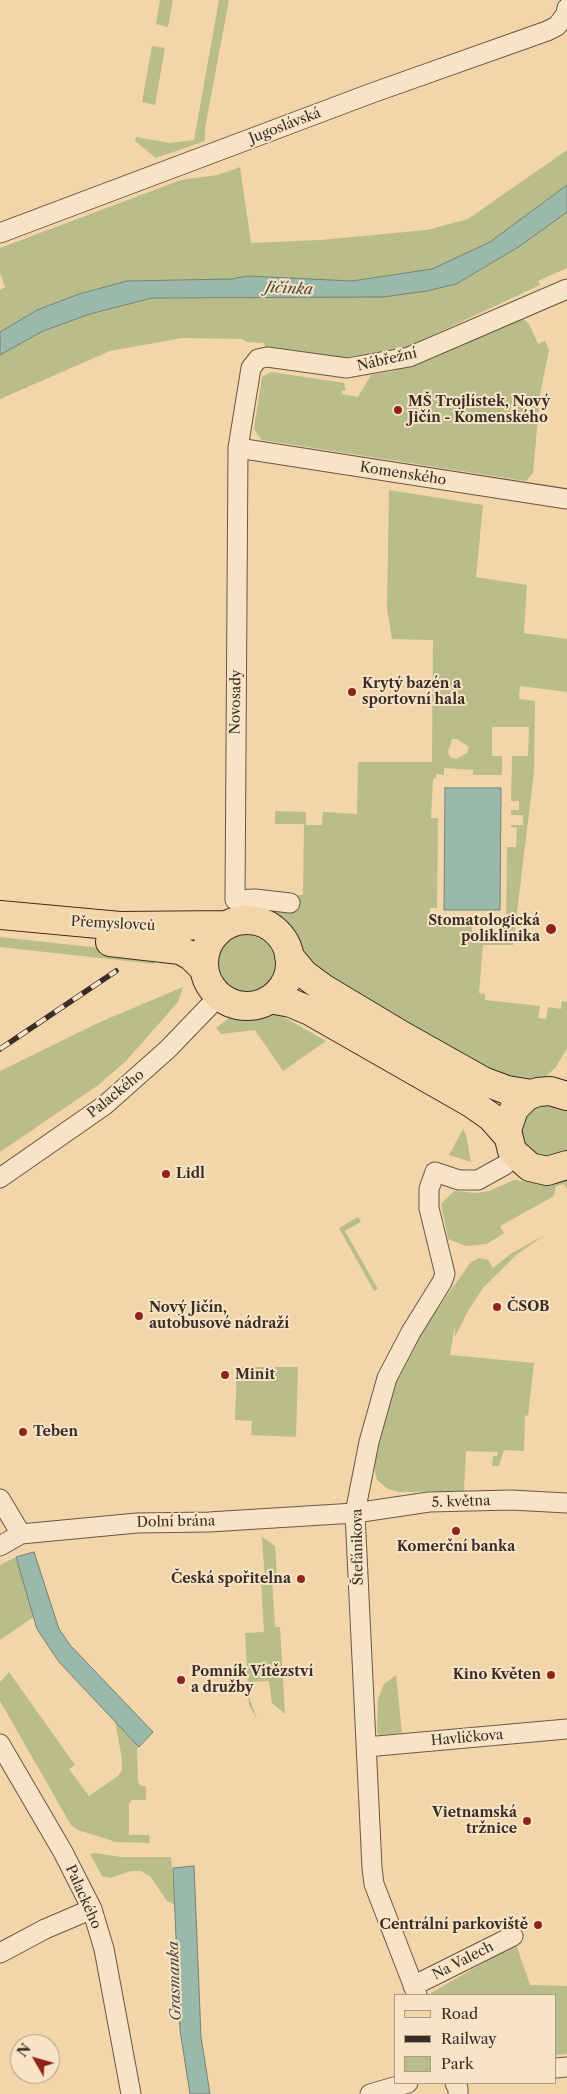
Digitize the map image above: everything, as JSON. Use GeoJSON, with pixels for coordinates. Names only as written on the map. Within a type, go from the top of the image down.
{"type":"FeatureCollection","features":[{"type":"Feature","properties":{"kind":"main road","name":"Přemyslovců"},"geometry":{"type":"LineString","coordinates":[[0,916],[120,926],[227,925]]}},
{"type":"Feature","properties":{"kind":"main road"},"geometry":{"type":"LineString","coordinates":[[289,956],[287,977],[280,990],[270,999],[258,1005],[244,1006],[231,1003],[219,996],[210,986],[204,969],[207,946],[215,934],[227,925],[248,920],[269,926],[280,936],[289,956],[304,974],[323,988],[483,1081],[507,1090],[532,1094],[565,1091]]}},
{"type":"Feature","properties":{"kind":"main road","name":"Přemyslovců"},"geometry":{"type":"LineString","coordinates":[[0,928],[43,935],[173,949],[191,956],[204,969]]}},
{"type":"Feature","properties":{"kind":"main road"},"geometry":{"type":"LineString","coordinates":[[270,999],[291,1002],[310,1011],[471,1103],[491,1118],[524,1164],[535,1169],[553,1170],[566,1166]]}},
{"type":"Feature","properties":{"kind":"main road"},"geometry":{"type":"LineString","coordinates":[[511,1146],[507,1124],[514,1109],[522,1100],[532,1094]]}},
{"type":"Feature","properties":{"kind":"street","name":"Jugoslávská"},"geometry":{"type":"LineString","coordinates":[[0,233],[372,93],[547,32],[557,26],[566,11]]}},
{"type":"Feature","properties":{"kind":"street","name":"Nábřežní"},"geometry":{"type":"LineString","coordinates":[[238,448],[248,373],[258,359],[274,357],[347,368],[409,357],[567,289]]}},
{"type":"Feature","properties":{"kind":"street","name":"Komenského"},"geometry":{"type":"LineString","coordinates":[[238,448],[567,499]]}},
{"type":"Feature","properties":{"kind":"street","name":"Novosady"},"geometry":{"type":"LineString","coordinates":[[238,448],[235,900],[255,899],[290,903]]}},
{"type":"Feature","properties":{"kind":"street","name":"Palackého"},"geometry":{"type":"LineString","coordinates":[[0,1178],[105,1105],[162,1055],[219,996]]}},
{"type":"Feature","properties":{"kind":"street","name":"Štefánikova"},"geometry":{"type":"LineString","coordinates":[[415,1991],[374,1884],[355,1513],[369,1442],[387,1378],[445,1274],[429,1208],[429,1189],[435,1172],[459,1180],[478,1180],[505,1165],[511,1146]]}},
{"type":"Feature","properties":{"kind":"street"},"geometry":{"type":"LineString","coordinates":[[0,1499],[21,1534]]}},
{"type":"Feature","properties":{"kind":"street","name":"5. května"},"geometry":{"type":"LineString","coordinates":[[355,1513],[429,1502],[511,1500],[567,1503]]}},
{"type":"Feature","properties":{"kind":"street","name":"Dolní brána"},"geometry":{"type":"LineString","coordinates":[[0,1546],[21,1534],[137,1523],[209,1522],[355,1513]]}},
{"type":"Feature","properties":{"kind":"street","name":"Havlíčkova"},"geometry":{"type":"LineString","coordinates":[[366,1747],[567,1729]]}},
{"type":"Feature","properties":{"kind":"street","name":"Palackého"},"geometry":{"type":"LineString","coordinates":[[0,1744],[63,1852],[92,1909],[104,1949],[131,2094]]}},
{"type":"Feature","properties":{"kind":"street"},"geometry":{"type":"LineString","coordinates":[[0,1953],[45,1928],[92,1909]]}},
{"type":"Feature","properties":{"kind":"street","name":"Na Valech"},"geometry":{"type":"LineString","coordinates":[[415,1991],[514,1936]]}},
{"type":"Feature","properties":{"kind":"street"},"geometry":{"type":"LineString","coordinates":[[370,2094],[405,2084]]}},
{"type":"Feature","properties":{"kind":"green space"},"geometry":{"type":"Polygon","coordinates":[[[160,0],[173,0],[168,27],[156,24],[160,0]]]}},
{"type":"Feature","properties":{"kind":"green space"},"geometry":{"type":"Polygon","coordinates":[[[219,0],[229,0],[205,128],[205,141],[156,158],[135,141],[136,137],[170,143],[194,140],[219,0]]]}},
{"type":"Feature","properties":{"kind":"green space"},"geometry":{"type":"Polygon","coordinates":[[[152,46],[165,48],[155,105],[142,102],[152,46]]]}},
{"type":"Feature","properties":{"kind":"green space"},"geometry":{"type":"Polygon","coordinates":[[[567,150],[567,185],[490,242],[432,269],[352,281],[247,276],[232,279],[127,281],[79,294],[37,310],[0,332],[0,290],[5,287],[0,273],[0,248],[181,180],[218,175],[240,167],[251,243],[320,240],[427,230],[468,219],[567,150]]]}},
{"type":"Feature","properties":{"kind":"green space"},"geometry":{"type":"Polygon","coordinates":[[[567,212],[567,268],[538,281],[540,285],[405,348],[340,358],[267,351],[264,343],[247,342],[242,339],[182,338],[110,351],[0,399],[0,355],[43,331],[90,314],[152,298],[383,297],[427,291],[456,284],[520,246],[567,212]]]}},
{"type":"Feature","properties":{"kind":"green space","name":"MŠ Trojlístek, Nový Jičín - Komenského"},"geometry":{"type":"Polygon","coordinates":[[[522,318],[529,324],[538,344],[545,341],[549,350],[540,395],[533,473],[526,481],[262,440],[254,429],[262,377],[271,372],[344,383],[346,391],[342,390],[342,394],[358,397],[371,375],[393,371],[433,358],[522,318]]]}},
{"type":"Feature","properties":{"kind":"green space"},"geometry":{"type":"Polygon","coordinates":[[[389,490],[483,505],[476,577],[527,585],[524,633],[567,639],[567,692],[520,686],[519,699],[535,701],[534,772],[513,945],[483,945],[479,993],[485,994],[485,1000],[540,1006],[538,1018],[546,1019],[548,1007],[561,1009],[562,1001],[567,1002],[567,1048],[556,1067],[542,1080],[521,1085],[371,1011],[297,954],[287,934],[277,923],[258,914],[242,913],[290,911],[290,895],[303,895],[304,824],[275,824],[275,811],[306,812],[306,825],[322,825],[323,812],[357,814],[358,762],[432,762],[433,640],[392,639],[387,609],[389,490]],[[492,727],[492,756],[502,756],[502,775],[473,775],[473,770],[444,768],[444,775],[436,774],[436,778],[433,779],[431,818],[438,818],[437,908],[430,908],[430,923],[472,923],[472,933],[506,933],[507,847],[516,847],[517,828],[511,827],[511,825],[523,825],[523,815],[511,815],[511,810],[519,810],[519,801],[511,801],[512,756],[528,756],[529,727],[492,727]],[[452,739],[448,752],[450,757],[456,759],[467,753],[469,747],[457,739],[452,739]]]}},
{"type":"Feature","properties":{"kind":"green space"},"geometry":{"type":"Polygon","coordinates":[[[240,935],[252,935],[267,943],[275,958],[275,970],[267,985],[252,993],[240,993],[225,985],[217,970],[217,958],[225,943],[240,935]]]}},
{"type":"Feature","properties":{"kind":"green space"},"geometry":{"type":"Polygon","coordinates":[[[0,937],[155,954],[154,964],[0,947],[0,937]]]}},
{"type":"Feature","properties":{"kind":"green space"},"geometry":{"type":"Polygon","coordinates":[[[183,987],[178,1002],[126,1061],[97,1086],[0,1152],[0,1071],[98,1023],[183,987]]]}},
{"type":"Feature","properties":{"kind":"green space"},"geometry":{"type":"Polygon","coordinates":[[[268,1010],[326,1041],[283,1071],[255,1030],[221,1034],[216,1028],[229,1018],[268,1010]]]}},
{"type":"Feature","properties":{"kind":"green space"},"geometry":{"type":"Polygon","coordinates":[[[531,1104],[563,1104],[567,1107],[567,1155],[538,1161],[516,1135],[531,1104]]]}},
{"type":"Feature","properties":{"kind":"green space"},"geometry":{"type":"Polygon","coordinates":[[[463,1129],[466,1135],[471,1162],[449,1155],[463,1129]]]}},
{"type":"Feature","properties":{"kind":"green space"},"geometry":{"type":"Polygon","coordinates":[[[567,1178],[567,1189],[564,1184],[556,1186],[554,1196],[500,1226],[504,1233],[487,1244],[466,1246],[448,1239],[441,1204],[454,1191],[476,1193],[489,1191],[514,1180],[543,1183],[567,1178]]]}},
{"type":"Feature","properties":{"kind":"green space"},"geometry":{"type":"Polygon","coordinates":[[[358,1217],[361,1222],[345,1231],[378,1289],[374,1291],[339,1228],[358,1217]]]}},
{"type":"Feature","properties":{"kind":"green space"},"geometry":{"type":"Polygon","coordinates":[[[545,1235],[516,1255],[483,1288],[468,1311],[455,1337],[455,1325],[450,1355],[534,1363],[528,1416],[525,1415],[524,1451],[504,1450],[499,1466],[492,1466],[493,1456],[497,1456],[498,1452],[466,1451],[464,1491],[399,1492],[388,1489],[377,1480],[374,1459],[391,1393],[423,1329],[471,1262],[479,1258],[488,1260],[493,1268],[512,1253],[545,1235]]]}},
{"type":"Feature","properties":{"kind":"green space"},"geometry":{"type":"Polygon","coordinates":[[[237,1367],[298,1367],[296,1437],[251,1435],[252,1421],[235,1420],[237,1367]]]}},
{"type":"Feature","properties":{"kind":"green space"},"geometry":{"type":"Polygon","coordinates":[[[262,1537],[275,1546],[277,1578],[272,1579],[275,1627],[280,1627],[285,1714],[272,1703],[269,1681],[249,1682],[250,1700],[257,1719],[249,1705],[245,1633],[264,1632],[261,1581],[265,1580],[262,1537]]]}},
{"type":"Feature","properties":{"kind":"green space"},"geometry":{"type":"Polygon","coordinates":[[[16,1557],[35,1616],[0,1640],[0,1565],[16,1557]]]}},
{"type":"Feature","properties":{"kind":"green space"},"geometry":{"type":"Polygon","coordinates":[[[9,1672],[75,1765],[69,1769],[89,1796],[118,1776],[122,1770],[122,1759],[115,1721],[136,1742],[139,1747],[137,1749],[138,1782],[141,1786],[146,1786],[146,1800],[132,1800],[129,1803],[129,1835],[149,1835],[150,1843],[116,1842],[78,1830],[71,1825],[0,1701],[0,1682],[9,1672]]]}},
{"type":"Feature","properties":{"kind":"green space"},"geometry":{"type":"Polygon","coordinates":[[[396,1675],[402,1733],[380,1735],[377,1733],[378,1699],[384,1684],[396,1675]]]}},
{"type":"Feature","properties":{"kind":"green space"},"geometry":{"type":"Polygon","coordinates":[[[90,1854],[121,1857],[171,1857],[175,1905],[167,1901],[150,1876],[141,1871],[131,1871],[110,1878],[102,1876],[90,1854]]]}},
{"type":"Feature","properties":{"kind":"green space"},"geometry":{"type":"Polygon","coordinates":[[[516,1944],[530,1985],[567,1986],[567,2054],[557,2055],[557,1994],[431,1993],[516,1944]]]}},
{"type":"Feature","properties":{"kind":"water","name":"Jičínka"},"geometry":{"type":"Polygon","coordinates":[[[567,185],[567,212],[520,246],[456,284],[427,291],[383,297],[152,298],[90,314],[43,331],[0,355],[0,332],[37,310],[79,294],[127,281],[232,279],[247,276],[352,281],[432,269],[490,242],[567,185]]]}},
{"type":"Feature","properties":{"kind":"water"},"geometry":{"type":"Polygon","coordinates":[[[445,788],[501,788],[500,910],[444,910],[445,788]]]}},
{"type":"Feature","properties":{"kind":"water"},"geometry":{"type":"Polygon","coordinates":[[[34,1552],[59,1629],[70,1645],[153,1732],[139,1747],[59,1662],[37,1629],[16,1557],[34,1552]]]}},
{"type":"Feature","properties":{"kind":"water"},"geometry":{"type":"Polygon","coordinates":[[[194,1866],[201,2037],[210,2094],[190,2094],[180,2030],[173,1868],[194,1866]]]}},
{"type":"Feature","properties":{"kind":"railway"},"geometry":{"type":"LineString","coordinates":[[0,1049],[116,971]]}},
{"type":"Feature","properties":{"kind":"place","name":"MŠ Trojlístek, Nový Jičín - Komenského"},"geometry":{"type":"Point","coordinates":[398,410]}},
{"type":"Feature","properties":{"kind":"place","name":"Krytý bazén a sportovní hala"},"geometry":{"type":"Point","coordinates":[352,692]}},
{"type":"Feature","properties":{"kind":"place","name":"Stomatologická poliklinika"},"geometry":{"type":"Point","coordinates":[551,929]}},
{"type":"Feature","properties":{"kind":"place","name":"Lidl"},"geometry":{"type":"Point","coordinates":[166,1174]}},
{"type":"Feature","properties":{"kind":"place","name":"ČSOB"},"geometry":{"type":"Point","coordinates":[497,1307]}},
{"type":"Feature","properties":{"kind":"place","name":"Nový Jičín, autobusové nádraží"},"geometry":{"type":"Point","coordinates":[139,1316]}},
{"type":"Feature","properties":{"kind":"place","name":"Minit"},"geometry":{"type":"Point","coordinates":[225,1375]}},
{"type":"Feature","properties":{"kind":"place","name":"Teben"},"geometry":{"type":"Point","coordinates":[23,1432]}},
{"type":"Feature","properties":{"kind":"place","name":"Komerční banka"},"geometry":{"type":"Point","coordinates":[456,1531]}},
{"type":"Feature","properties":{"kind":"place","name":"Česká spořitelna"},"geometry":{"type":"Point","coordinates":[301,1579]}},
{"type":"Feature","properties":{"kind":"place","name":"Kino Květen"},"geometry":{"type":"Point","coordinates":[551,1675]}},
{"type":"Feature","properties":{"kind":"place","name":"Pomník Vítězství a družby"},"geometry":{"type":"Point","coordinates":[181,1680]}},
{"type":"Feature","properties":{"kind":"place","name":"Vietnamská tržnice"},"geometry":{"type":"Point","coordinates":[527,1821]}},
{"type":"Feature","properties":{"kind":"place","name":"Centrální parkoviště"},"geometry":{"type":"Point","coordinates":[538,1925]}},
{"type":"Feature","properties":{"kind":"water label","name":"Grasmanka"},"geometry":{"type":"Point","coordinates":[175,1981]}}]}
